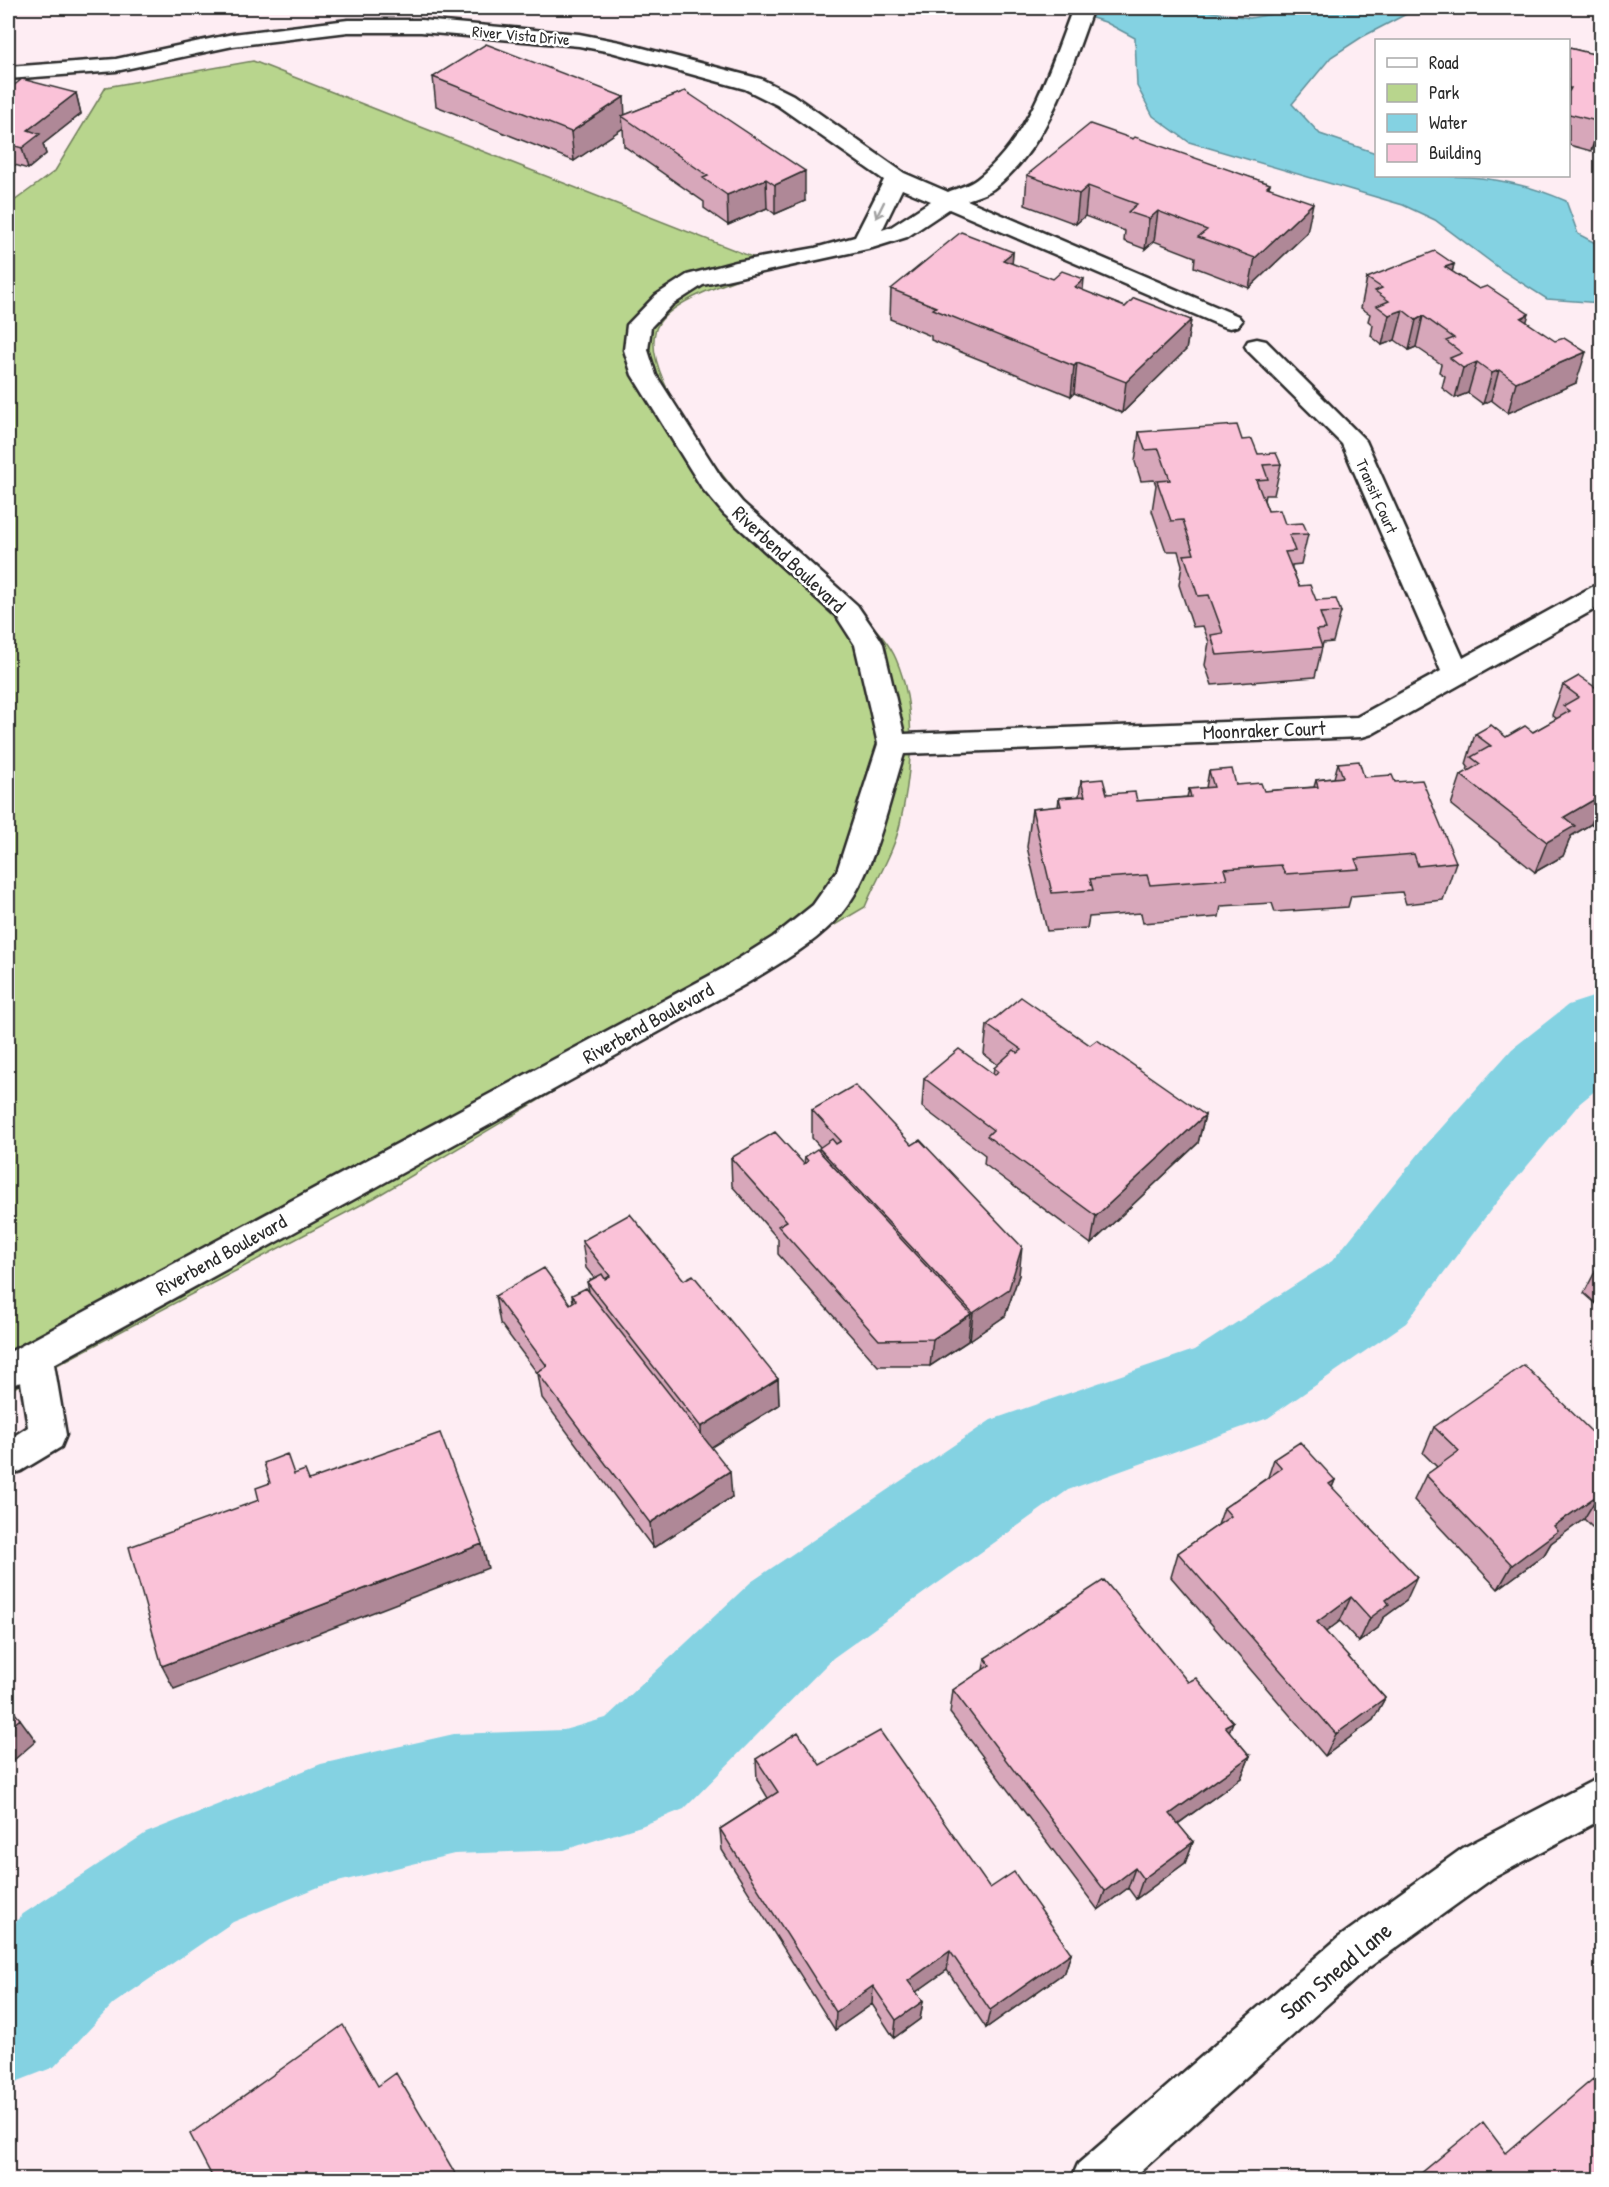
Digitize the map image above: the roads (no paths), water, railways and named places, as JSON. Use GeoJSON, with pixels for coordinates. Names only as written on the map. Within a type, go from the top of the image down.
{"type":"FeatureCollection","features":[{"type":"Feature","properties":{"kind":"street","name":"Riverbend Boulevard"},"geometry":{"type":"LineString","coordinates":[[21,1364],[660,1017],[784,945],[824,913],[851,874],[892,744],[869,644],[847,611],[733,508],[711,482],[644,375],[636,350],[639,325],[664,300],[695,280],[864,243],[899,232],[946,201],[984,185],[1022,148],[1052,89],[1080,14]]}},
{"type":"Feature","properties":{"kind":"street","name":"River Vista Drive"},"geometry":{"type":"LineString","coordinates":[[8,73],[116,65],[233,40],[348,26],[421,26],[579,40],[682,63],[753,84],[785,100],[896,178],[946,201]]}},
{"type":"Feature","properties":{"kind":"street"},"geometry":{"type":"LineString","coordinates":[[864,243],[896,178]]}},
{"type":"Feature","properties":{"kind":"street"},"geometry":{"type":"LineString","coordinates":[[946,201],[1230,321]]}},
{"type":"Feature","properties":{"kind":"street","name":"Transit Court"},"geometry":{"type":"LineString","coordinates":[[1257,346],[1353,441],[1456,674]]}},
{"type":"Feature","properties":{"kind":"street","name":"Moonraker Court"},"geometry":{"type":"LineString","coordinates":[[892,744],[1362,727],[1602,592]]}},
{"type":"Feature","properties":{"kind":"street"},"geometry":{"type":"LineString","coordinates":[[8,1459],[48,1435],[21,1364]]}},
{"type":"Feature","properties":{"kind":"street","name":"Sam Snead Lane"},"geometry":{"type":"LineString","coordinates":[[1094,2180],[1121,2159],[1353,1953],[1478,1863],[1602,1796]]}},
{"type":"Feature","properties":{"kind":"water"},"geometry":{"type":"Polygon","coordinates":[[[1060,8],[1189,8],[1250,18],[1305,8],[1418,8],[1362,37],[1331,57],[1292,104],[1320,134],[1375,153],[1375,177],[1473,177],[1518,184],[1566,201],[1578,234],[1601,246],[1601,303],[1547,299],[1503,271],[1435,220],[1403,205],[1189,142],[1153,116],[1137,86],[1135,38],[1105,22],[1060,8]]]}},
{"type":"Feature","properties":{"kind":"waterway"},"geometry":{"type":"LineString","coordinates":[[8,2021],[68,1959],[190,1877],[321,1825],[454,1794],[564,1790],[641,1767],[792,1620],[1030,1455],[1230,1385],[1369,1292],[1461,1174],[1546,1076],[1602,1031]]}}]}
